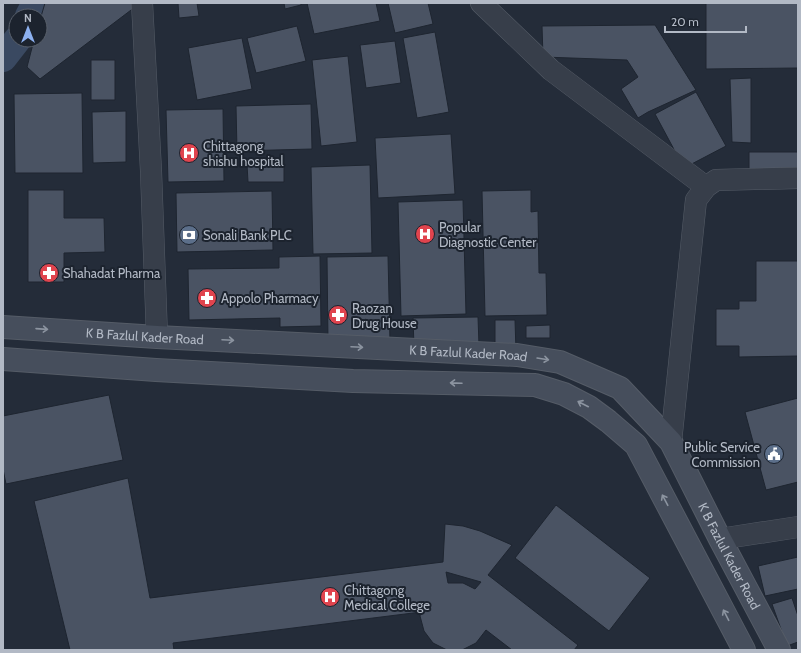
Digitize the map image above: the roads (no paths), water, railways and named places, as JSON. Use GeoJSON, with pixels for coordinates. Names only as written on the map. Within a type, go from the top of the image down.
{"type":"FeatureCollection","features":[{"type":"Feature","properties":{"kind":"main road","name":"K B Fazlul Kader Road"},"geometry":{"type":"LineString","coordinates":[[3,327],[157,337],[517,355],[560,362],[620,388],[671,442],[720,539],[779,650]]}},
{"type":"Feature","properties":{"kind":"main road"},"geometry":{"type":"LineString","coordinates":[[3,359],[156,370],[353,380],[535,386],[564,394],[589,407],[636,445],[744,650]]}},
{"type":"Feature","properties":{"kind":"street"},"geometry":{"type":"LineString","coordinates":[[142,3],[151,171],[157,337]]}},
{"type":"Feature","properties":{"kind":"street"},"geometry":{"type":"LineString","coordinates":[[481,3],[550,70],[706,187]]}},
{"type":"Feature","properties":{"kind":"street"},"geometry":{"type":"LineString","coordinates":[[671,442],[696,200],[706,187],[716,180],[798,178]]}},
{"type":"Feature","properties":{"kind":"street"},"geometry":{"type":"LineString","coordinates":[[720,539],[798,527]]}},
{"type":"Feature","properties":{"kind":"waterway"},"geometry":{"type":"LineString","coordinates":[[33,8],[36,3]]}},
{"type":"Feature","properties":{"kind":"waterway"},"geometry":{"type":"LineString","coordinates":[[3,58],[11,48]]}},
{"type":"Feature","properties":{"kind":"place","name":"Chittagong shishu hospital"},"geometry":{"type":"Point","coordinates":[189,153]}},
{"type":"Feature","properties":{"kind":"place","name":"Popular Diagnostic Center"},"geometry":{"type":"Point","coordinates":[425,234]}},
{"type":"Feature","properties":{"kind":"place","name":"Sonali Bank PLC"},"geometry":{"type":"Point","coordinates":[189,235]}},
{"type":"Feature","properties":{"kind":"place","name":"Shahadat Pharma"},"geometry":{"type":"Point","coordinates":[49,273]}},
{"type":"Feature","properties":{"kind":"place","name":"Appolo Pharmacy"},"geometry":{"type":"Point","coordinates":[207,298]}},
{"type":"Feature","properties":{"kind":"place","name":"Raozan Drug House"},"geometry":{"type":"Point","coordinates":[338,315]}},
{"type":"Feature","properties":{"kind":"place","name":"Public Service Commission"},"geometry":{"type":"Point","coordinates":[774,454]}},
{"type":"Feature","properties":{"kind":"place","name":"Chittagong Medical College"},"geometry":{"type":"Point","coordinates":[330,597]}}]}
